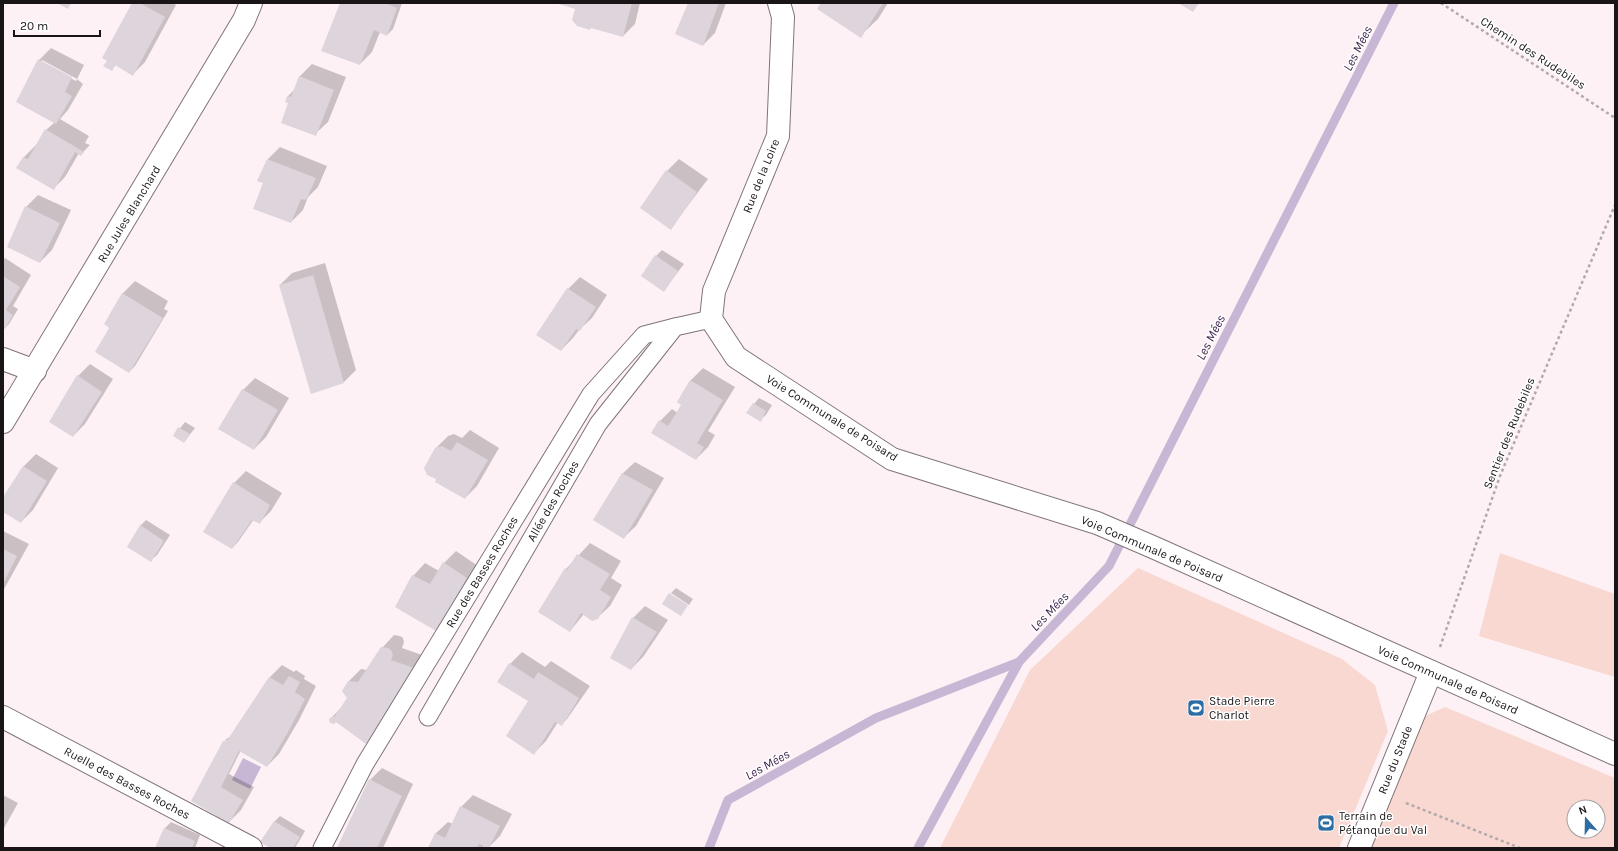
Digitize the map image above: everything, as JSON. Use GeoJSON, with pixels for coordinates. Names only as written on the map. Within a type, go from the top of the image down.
{"type":"FeatureCollection","features":[{"type":"Feature","properties":{"kind":"street","name":"Rue Jules Blanchard"},"geometry":{"type":"LineString","coordinates":[[3,422],[35,371],[244,20],[251,3]]}},
{"type":"Feature","properties":{"kind":"street","name":"Rue de la Loire"},"geometry":{"type":"LineString","coordinates":[[711,319],[714,292],[778,136],[783,17],[780,3]]}},
{"type":"Feature","properties":{"kind":"street","name":"Voie Communale de Poisard"},"geometry":{"type":"LineString","coordinates":[[711,319],[736,357],[892,459],[1097,523],[1615,754]]}},
{"type":"Feature","properties":{"kind":"street"},"geometry":{"type":"LineString","coordinates":[[3,359],[35,371]]}},
{"type":"Feature","properties":{"kind":"street","name":"Rue du Stade"},"geometry":{"type":"LineString","coordinates":[[1359,848],[1431,672]]}},
{"type":"Feature","properties":{"kind":"street","name":"Ruelle des Basses Roches"},"geometry":{"type":"LineString","coordinates":[[3,718],[251,848]]}},
{"type":"Feature","properties":{"kind":"lane"},"geometry":{"type":"LineString","coordinates":[[675,327],[711,319]]}},
{"type":"Feature","properties":{"kind":"lane","name":"Allée des Roches"},"geometry":{"type":"LineString","coordinates":[[428,717],[598,424],[675,327]]}},
{"type":"Feature","properties":{"kind":"lane","name":"Rue des Basses Roches"},"geometry":{"type":"LineString","coordinates":[[322,848],[365,764],[591,394],[644,334],[675,327]]}},
{"type":"Feature","properties":{"kind":"path","name":"Chemin des Rudebiles"},"geometry":{"type":"LineString","coordinates":[[1440,3],[1615,118]]}},
{"type":"Feature","properties":{"kind":"path","name":"Sentier des Rudebiles"},"geometry":{"type":"LineString","coordinates":[[1431,672],[1500,476],[1615,206]]}},
{"type":"Feature","properties":{"kind":"path"},"geometry":{"type":"LineString","coordinates":[[1381,794],[1520,848]]}},
{"type":"Feature","properties":{"kind":"shaded area"},"geometry":{"type":"Polygon","coordinates":[[[1500,553],[1615,594],[1615,677],[1479,636],[1500,553]]]}},
{"type":"Feature","properties":{"kind":"shaded area","name":"Stade Pierre Charlot"},"geometry":{"type":"Polygon","coordinates":[[[1138,568],[1342,659],[1375,685],[1388,731],[1339,848],[940,848],[1030,670],[1138,568]]]}},
{"type":"Feature","properties":{"kind":"shaded area"},"geometry":{"type":"Polygon","coordinates":[[[1445,707],[1615,778],[1615,848],[1369,848],[1423,717],[1445,707]]]}},
{"type":"Feature","properties":{"kind":"shaded area"},"geometry":{"type":"Polygon","coordinates":[[[243,758],[261,767],[250,789],[232,780],[243,758]]]}},
{"type":"Feature","properties":{"kind":"building"},"geometry":{"type":"Polygon","coordinates":[[[57,3],[71,3],[68,9],[57,3]]]}},
{"type":"Feature","properties":{"kind":"building"},"geometry":{"type":"Polygon","coordinates":[[[132,3],[140,3],[165,17],[133,76],[115,65],[112,71],[103,66],[107,61],[102,58],[132,3]]]}},
{"type":"Feature","properties":{"kind":"building"},"geometry":{"type":"Polygon","coordinates":[[[340,3],[385,3],[397,8],[387,36],[374,30],[360,65],[321,51],[340,3]]]}},
{"type":"Feature","properties":{"kind":"building"},"geometry":{"type":"Polygon","coordinates":[[[556,3],[632,3],[623,37],[591,28],[590,30],[577,26],[572,20],[575,9],[556,3]]]}},
{"type":"Feature","properties":{"kind":"building"},"geometry":{"type":"Polygon","coordinates":[[[688,3],[719,3],[703,46],[675,34],[688,3]]]}},
{"type":"Feature","properties":{"kind":"building"},"geometry":{"type":"Polygon","coordinates":[[[821,3],[883,3],[861,38],[817,9],[821,3]]]}},
{"type":"Feature","properties":{"kind":"building"},"geometry":{"type":"Polygon","coordinates":[[[1178,3],[1199,3],[1193,12],[1178,3]]]}},
{"type":"Feature","properties":{"kind":"building"},"geometry":{"type":"Polygon","coordinates":[[[38,59],[72,77],[65,92],[72,96],[56,124],[16,102],[38,59]]]}},
{"type":"Feature","properties":{"kind":"building"},"geometry":{"type":"Polygon","coordinates":[[[299,76],[334,90],[316,136],[281,123],[288,103],[285,102],[287,96],[291,97],[299,76]]]}},
{"type":"Feature","properties":{"kind":"building"},"geometry":{"type":"Polygon","coordinates":[[[45,129],[84,152],[81,156],[75,152],[54,190],[16,168],[23,157],[28,159],[45,129]]]}},
{"type":"Feature","properties":{"kind":"building"},"geometry":{"type":"Polygon","coordinates":[[[267,159],[316,178],[306,200],[301,199],[291,223],[253,209],[263,183],[257,181],[267,159]]]}},
{"type":"Feature","properties":{"kind":"building"},"geometry":{"type":"Polygon","coordinates":[[[666,170],[697,192],[671,230],[640,208],[666,170]]]}},
{"type":"Feature","properties":{"kind":"building"},"geometry":{"type":"Polygon","coordinates":[[[25,206],[60,223],[40,263],[7,247],[25,206]]]}},
{"type":"Feature","properties":{"kind":"building"},"geometry":{"type":"Polygon","coordinates":[[[655,255],[678,271],[664,292],[641,276],[655,255]]]}},
{"type":"Feature","properties":{"kind":"building"},"geometry":{"type":"Polygon","coordinates":[[[313,275],[344,383],[311,394],[279,285],[313,275]]]}},
{"type":"Feature","properties":{"kind":"building"},"geometry":{"type":"Polygon","coordinates":[[[3,276],[20,287],[6,310],[13,315],[3,332],[3,276]]]}},
{"type":"Feature","properties":{"kind":"building"},"geometry":{"type":"Polygon","coordinates":[[[567,288],[596,307],[580,331],[576,329],[561,351],[536,335],[567,288]]]}},
{"type":"Feature","properties":{"kind":"building"},"geometry":{"type":"Polygon","coordinates":[[[122,293],[163,318],[129,373],[95,352],[109,328],[104,324],[122,293]]]}},
{"type":"Feature","properties":{"kind":"building"},"geometry":{"type":"Polygon","coordinates":[[[77,375],[102,392],[73,437],[49,422],[77,375]]]}},
{"type":"Feature","properties":{"kind":"building"},"geometry":{"type":"Polygon","coordinates":[[[690,380],[723,400],[697,443],[704,447],[696,460],[651,433],[659,420],[668,426],[681,405],[677,402],[690,380]]]}},
{"type":"Feature","properties":{"kind":"building"},"geometry":{"type":"Polygon","coordinates":[[[242,389],[278,410],[254,450],[218,429],[242,389]]]}},
{"type":"Feature","properties":{"kind":"building"},"geometry":{"type":"Polygon","coordinates":[[[753,403],[766,411],[761,422],[746,413],[753,403]]]}},
{"type":"Feature","properties":{"kind":"building"},"geometry":{"type":"Polygon","coordinates":[[[178,427],[190,434],[184,443],[173,436],[178,427]]]}},
{"type":"Feature","properties":{"kind":"building"},"geometry":{"type":"Polygon","coordinates":[[[457,442],[488,460],[465,499],[435,482],[436,479],[427,475],[424,468],[435,448],[442,446],[451,451],[457,442]]]}},
{"type":"Feature","properties":{"kind":"building"},"geometry":{"type":"Polygon","coordinates":[[[23,466],[47,481],[21,523],[3,512],[3,497],[23,466]]]}},
{"type":"Feature","properties":{"kind":"building"},"geometry":{"type":"Polygon","coordinates":[[[622,473],[653,490],[624,539],[593,520],[622,473]]]}},
{"type":"Feature","properties":{"kind":"building"},"geometry":{"type":"Polygon","coordinates":[[[233,482],[270,505],[260,524],[252,520],[232,549],[203,532],[233,482]]]}},
{"type":"Feature","properties":{"kind":"building"},"geometry":{"type":"Polygon","coordinates":[[[140,525],[164,541],[151,562],[127,547],[140,525]]]}},
{"type":"Feature","properties":{"kind":"building"},"geometry":{"type":"Polygon","coordinates":[[[3,549],[17,556],[3,584],[3,549]]]}},
{"type":"Feature","properties":{"kind":"building"},"geometry":{"type":"Polygon","coordinates":[[[577,554],[610,574],[600,590],[611,597],[598,619],[592,621],[581,613],[570,632],[538,612],[565,568],[567,570],[577,554]]]}},
{"type":"Feature","properties":{"kind":"building"},"geometry":{"type":"Polygon","coordinates":[[[443,562],[467,578],[436,631],[395,607],[412,575],[430,584],[443,562]]]}},
{"type":"Feature","properties":{"kind":"building"},"geometry":{"type":"Polygon","coordinates":[[[669,593],[688,605],[681,616],[662,604],[669,593]]]}},
{"type":"Feature","properties":{"kind":"building"},"geometry":{"type":"Polygon","coordinates":[[[632,617],[657,632],[631,670],[610,658],[632,617]]]}},
{"type":"Feature","properties":{"kind":"building"},"geometry":{"type":"Polygon","coordinates":[[[381,647],[391,650],[393,655],[391,660],[414,668],[366,744],[336,722],[334,724],[330,723],[329,719],[335,716],[347,698],[342,691],[348,681],[358,682],[381,647]]]}},
{"type":"Feature","properties":{"kind":"building"},"geometry":{"type":"Polygon","coordinates":[[[509,663],[534,679],[538,672],[579,698],[562,726],[555,722],[534,755],[506,736],[528,701],[497,682],[509,663]]]}},
{"type":"Feature","properties":{"kind":"building"},"geometry":{"type":"Polygon","coordinates":[[[289,676],[300,682],[295,692],[305,699],[287,734],[267,767],[239,751],[221,787],[243,800],[229,823],[191,801],[223,741],[226,742],[269,677],[283,685],[289,676]]]}},
{"type":"Feature","properties":{"kind":"building"},"geometry":{"type":"Polygon","coordinates":[[[369,779],[402,796],[377,848],[337,848],[369,779]]]}},
{"type":"Feature","properties":{"kind":"building"},"geometry":{"type":"Polygon","coordinates":[[[460,806],[500,826],[489,848],[479,844],[477,848],[428,848],[435,833],[445,838],[460,806]]]}},
{"type":"Feature","properties":{"kind":"building"},"geometry":{"type":"Polygon","coordinates":[[[274,821],[300,837],[293,848],[270,848],[260,842],[274,821]]]}},
{"type":"Feature","properties":{"kind":"building"},"geometry":{"type":"Polygon","coordinates":[[[164,828],[195,841],[192,848],[155,848],[164,828]]]}},
{"type":"Feature","properties":{"kind":"waterway","name":"Les Mées"},"geometry":{"type":"LineString","coordinates":[[709,848],[728,800],[876,718],[1019,662],[1109,566],[1394,3]]}},
{"type":"Feature","properties":{"kind":"waterway","name":"Les Mées"},"geometry":{"type":"LineString","coordinates":[[918,848],[1019,662]]}},
{"type":"Feature","properties":{"kind":"place","name":"Stade Pierre Charlot"},"geometry":{"type":"Point","coordinates":[1196,708]}},
{"type":"Feature","properties":{"kind":"place","name":"Terrain de Pétanque du Val"},"geometry":{"type":"Point","coordinates":[1326,823]}}]}
